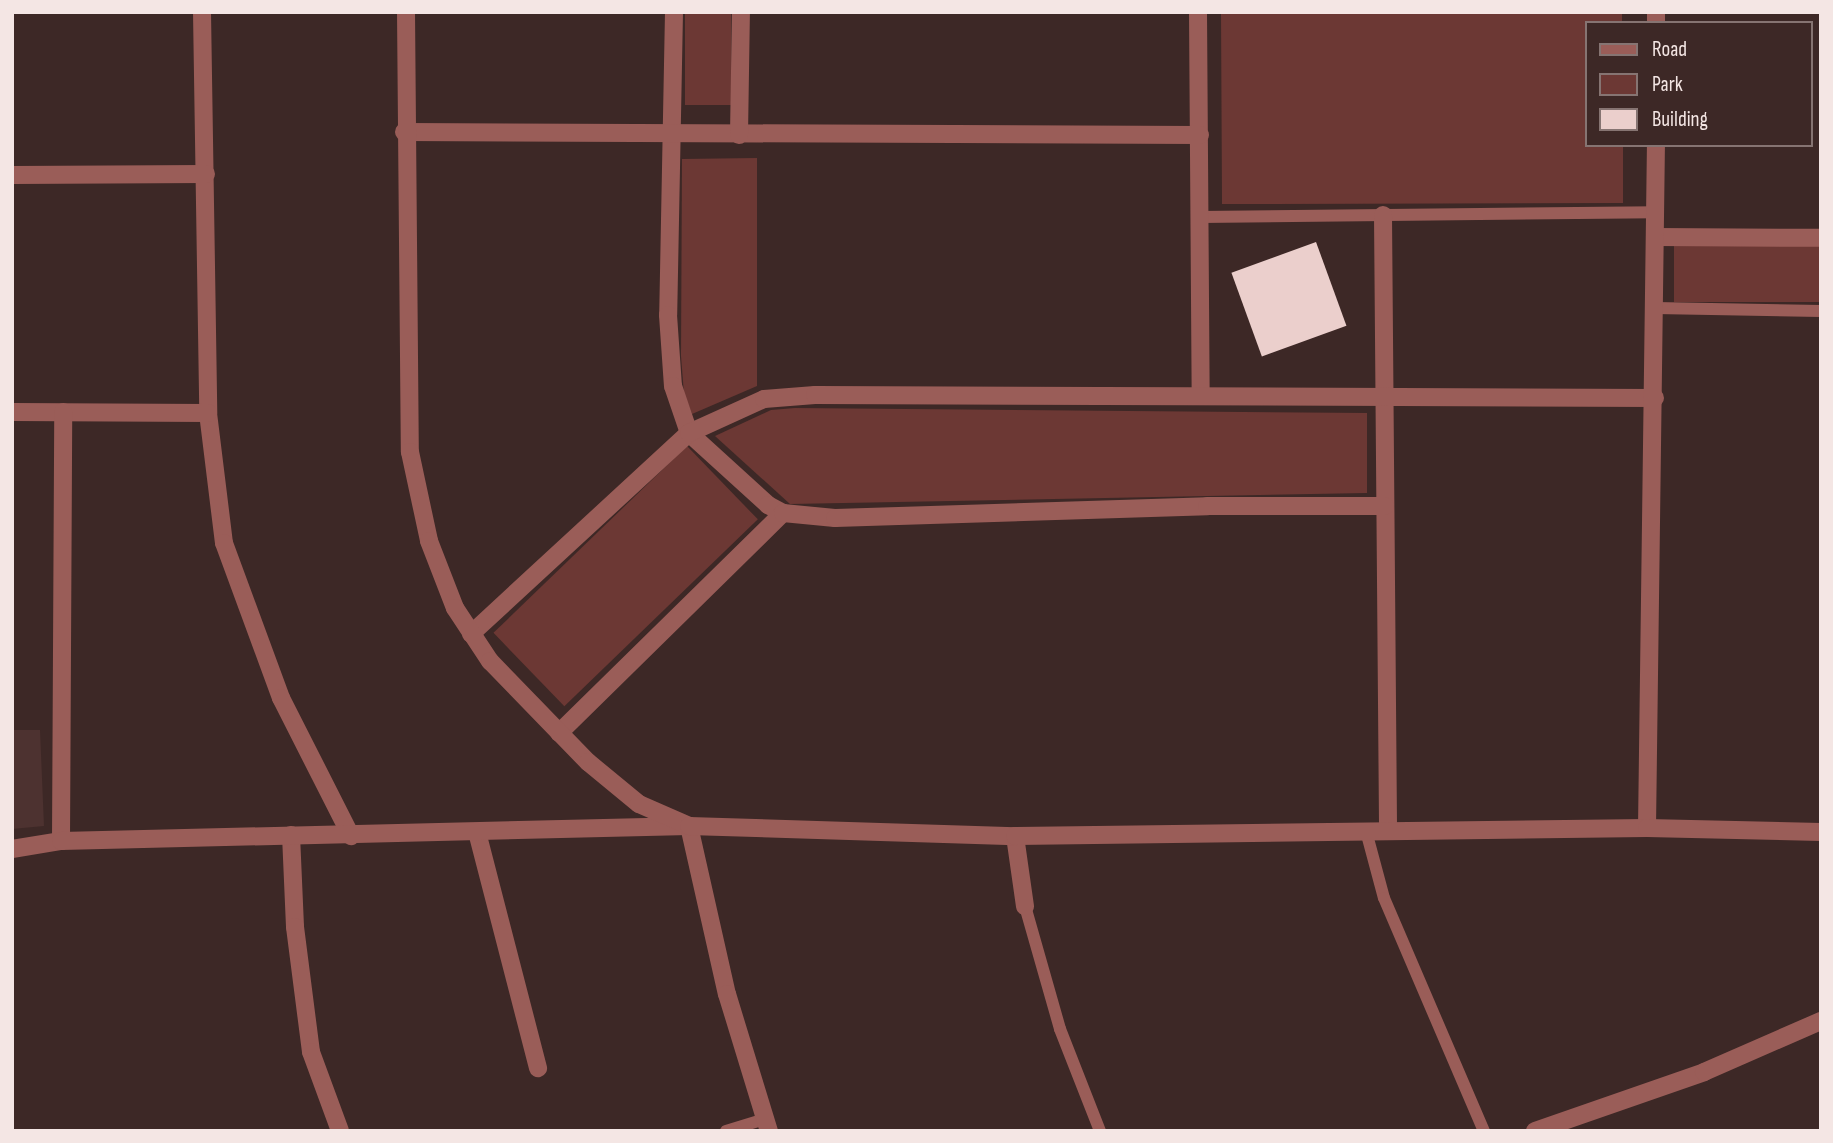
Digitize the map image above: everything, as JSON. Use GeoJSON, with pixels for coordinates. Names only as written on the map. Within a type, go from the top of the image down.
{"type":"FeatureCollection","features":[{"type":"Feature","properties":{"kind":"street"},"geometry":{"type":"LineString","coordinates":[[202,12],[208,413],[224,543],[239,592],[281,698],[351,835]]}},
{"type":"Feature","properties":{"kind":"street"},"geometry":{"type":"LineString","coordinates":[[406,12],[404,132],[410,452],[418,501],[441,577],[471,634],[559,733],[639,804],[689,826]]}},
{"type":"Feature","properties":{"kind":"street"},"geometry":{"type":"LineString","coordinates":[[674,12],[668,356],[689,433],[768,505],[783,513],[835,518],[1207,506],[1385,506]]}},
{"type":"Feature","properties":{"kind":"street"},"geometry":{"type":"LineString","coordinates":[[739,135],[741,12]]}},
{"type":"Feature","properties":{"kind":"street"},"geometry":{"type":"LineString","coordinates":[[1198,12],[1201,395]]}},
{"type":"Feature","properties":{"kind":"street"},"geometry":{"type":"LineString","coordinates":[[404,132],[1200,135]]}},
{"type":"Feature","properties":{"kind":"street"},"geometry":{"type":"LineString","coordinates":[[1647,828],[1656,398],[1656,147]]}},
{"type":"Feature","properties":{"kind":"street"},"geometry":{"type":"LineString","coordinates":[[12,174],[206,174]]}},
{"type":"Feature","properties":{"kind":"street"},"geometry":{"type":"LineString","coordinates":[[1383,215],[1388,831]]}},
{"type":"Feature","properties":{"kind":"street"},"geometry":{"type":"LineString","coordinates":[[1655,237],[1821,237]]}},
{"type":"Feature","properties":{"kind":"street"},"geometry":{"type":"LineString","coordinates":[[471,634],[689,433],[740,407],[787,396],[1384,395],[1656,398]]}},
{"type":"Feature","properties":{"kind":"street"},"geometry":{"type":"LineString","coordinates":[[12,412],[208,413]]}},
{"type":"Feature","properties":{"kind":"street"},"geometry":{"type":"LineString","coordinates":[[61,841],[63,412]]}},
{"type":"Feature","properties":{"kind":"street"},"geometry":{"type":"LineString","coordinates":[[559,733],[783,513]]}},
{"type":"Feature","properties":{"kind":"street"},"geometry":{"type":"LineString","coordinates":[[12,849],[61,841],[689,826],[1016,836],[1647,828],[1821,832]]}},
{"type":"Feature","properties":{"kind":"street"},"geometry":{"type":"LineString","coordinates":[[689,826],[727,994],[767,1125]]}},
{"type":"Feature","properties":{"kind":"street"},"geometry":{"type":"LineString","coordinates":[[477,832],[538,1068]]}},
{"type":"Feature","properties":{"kind":"street"},"geometry":{"type":"LineString","coordinates":[[291,835],[295,927],[311,1052],[340,1131]]}},
{"type":"Feature","properties":{"kind":"street"},"geometry":{"type":"LineString","coordinates":[[1016,836],[1025,906]]}},
{"type":"Feature","properties":{"kind":"street"},"geometry":{"type":"LineString","coordinates":[[1535,1131],[1704,1072],[1821,1021]]}},
{"type":"Feature","properties":{"kind":"lane"},"geometry":{"type":"LineString","coordinates":[[1199,217],[1655,212]]}},
{"type":"Feature","properties":{"kind":"lane"},"geometry":{"type":"LineString","coordinates":[[1655,308],[1821,311]]}},
{"type":"Feature","properties":{"kind":"lane"},"geometry":{"type":"LineString","coordinates":[[1366,831],[1384,898],[1483,1131]]}},
{"type":"Feature","properties":{"kind":"lane"},"geometry":{"type":"LineString","coordinates":[[1025,906],[1059,1029],[1100,1131]]}},
{"type":"Feature","properties":{"kind":"lane"},"geometry":{"type":"LineString","coordinates":[[726,1131],[767,1125]]}},
{"type":"Feature","properties":{"kind":"shaded area"},"geometry":{"type":"Polygon","coordinates":[[[12,730],[40,730],[44,826],[12,829],[12,730]]]}},
{"type":"Feature","properties":{"kind":"green space"},"geometry":{"type":"Polygon","coordinates":[[[685,12],[731,12],[731,105],[685,105],[685,12]]]}},
{"type":"Feature","properties":{"kind":"green space"},"geometry":{"type":"Polygon","coordinates":[[[1221,12],[1622,12],[1622,21],[1584,21],[1584,147],[1623,147],[1623,203],[1222,204],[1221,12]]]}},
{"type":"Feature","properties":{"kind":"green space"},"geometry":{"type":"Polygon","coordinates":[[[757,158],[757,386],[692,414],[684,394],[681,356],[682,159],[757,158]]]}},
{"type":"Feature","properties":{"kind":"green space"},"geometry":{"type":"Polygon","coordinates":[[[1674,246],[1821,246],[1821,302],[1674,302],[1674,246]]]}},
{"type":"Feature","properties":{"kind":"green space"},"geometry":{"type":"Polygon","coordinates":[[[795,408],[1367,413],[1367,493],[790,504],[715,436],[771,410],[795,408]]]}},
{"type":"Feature","properties":{"kind":"green space"},"geometry":{"type":"Polygon","coordinates":[[[687,446],[758,519],[564,706],[493,633],[687,446]]]}},
{"type":"Feature","properties":{"kind":"building"},"geometry":{"type":"Polygon","coordinates":[[[1316,242],[1346,326],[1262,356],[1231,273],[1316,242]]]}}]}
